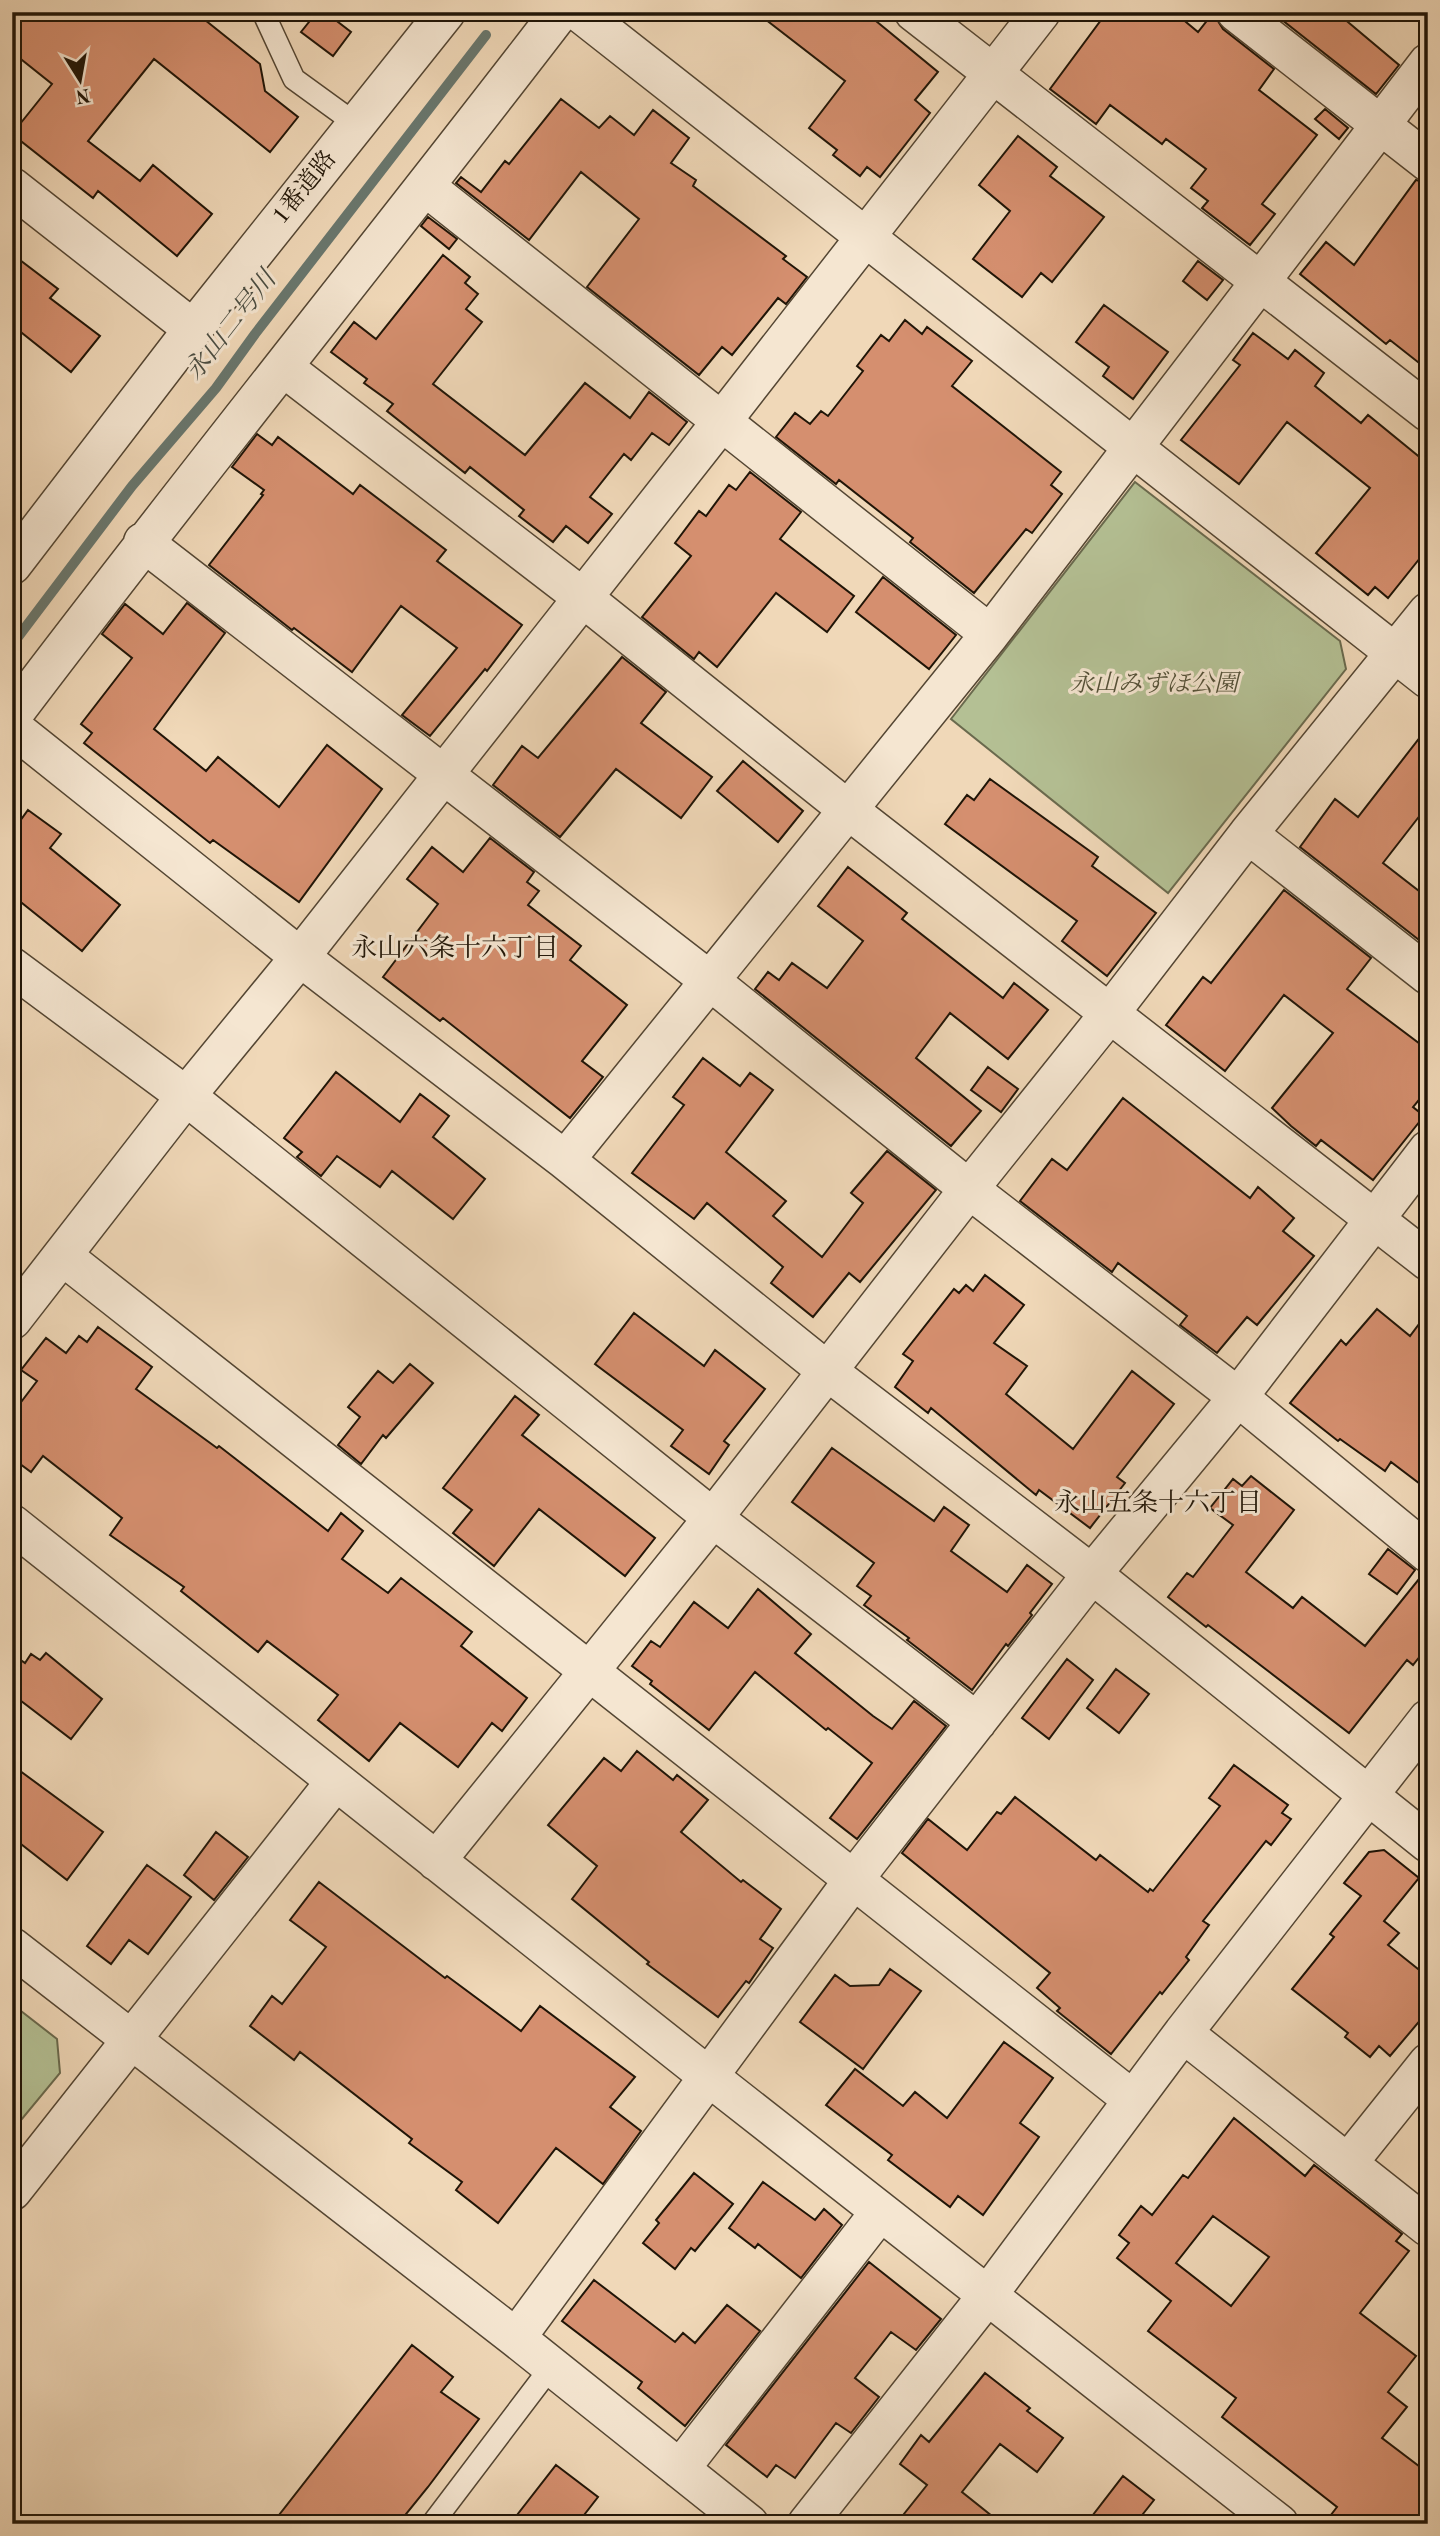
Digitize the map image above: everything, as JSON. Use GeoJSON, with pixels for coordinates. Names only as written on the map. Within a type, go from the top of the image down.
{"type":"FeatureCollection","features":[{"type":"Feature","properties":{"kind":"street","name":"1番道路"},"geometry":{"type":"LineString","coordinates":[[12,565],[193,329],[446,12]]}},
{"type":"Feature","properties":{"kind":"street"},"geometry":{"type":"LineString","coordinates":[[12,716],[144,542],[426,187],[560,12]]}},
{"type":"Feature","properties":{"kind":"street"},"geometry":{"type":"LineString","coordinates":[[579,12],[1428,679]]}},
{"type":"Feature","properties":{"kind":"street"},"geometry":{"type":"LineString","coordinates":[[914,12],[1428,412]]}},
{"type":"Feature","properties":{"kind":"street"},"geometry":{"type":"LineString","coordinates":[[12,1320],[186,1096],[444,775],[1041,12]]}},
{"type":"Feature","properties":{"kind":"street"},"geometry":{"type":"LineString","coordinates":[[1236,12],[1428,162]]}},
{"type":"Feature","properties":{"kind":"street"},"geometry":{"type":"LineString","coordinates":[[565,1160],[989,634],[1428,63]]}},
{"type":"Feature","properties":{"kind":"street"},"geometry":{"type":"LineString","coordinates":[[12,187],[193,329]]}},
{"type":"Feature","properties":{"kind":"street"},"geometry":{"type":"LineString","coordinates":[[426,187],[989,634]]}},
{"type":"Feature","properties":{"kind":"street"},"geometry":{"type":"LineString","coordinates":[[283,367],[582,597],[847,809],[1428,1261]]}},
{"type":"Feature","properties":{"kind":"street"},"geometry":{"type":"LineString","coordinates":[[144,542],[709,980],[969,1189],[1238,1397],[1428,1553]]}},
{"type":"Feature","properties":{"kind":"street"},"geometry":{"type":"LineString","coordinates":[[436,1861],[713,1518],[1248,834],[1428,612]]}},
{"type":"Feature","properties":{"kind":"street"},"geometry":{"type":"LineString","coordinates":[[12,727],[300,957],[565,1160],[827,1370],[1092,1574],[1428,1843]]}},
{"type":"Feature","properties":{"kind":"street"},"geometry":{"type":"LineString","coordinates":[[1248,834],[1428,975]]}},
{"type":"Feature","properties":{"kind":"street"},"geometry":{"type":"LineString","coordinates":[[12,967],[186,1096],[713,1518],[977,1722]]}},
{"type":"Feature","properties":{"kind":"street"},"geometry":{"type":"LineString","coordinates":[[516,2338],[854,1879],[1092,1574],[1238,1397],[1428,1150]]}},
{"type":"Feature","properties":{"kind":"street"},"geometry":{"type":"LineString","coordinates":[[64,1256],[1133,2100]]}},
{"type":"Feature","properties":{"kind":"street"},"geometry":{"type":"LineString","coordinates":[[12,1524],[708,2077],[1279,2524]]}},
{"type":"Feature","properties":{"kind":"street"},"geometry":{"type":"LineString","coordinates":[[807,2524],[987,2296],[1183,2033],[1428,1719]]}},
{"type":"Feature","properties":{"kind":"street"},"geometry":{"type":"LineString","coordinates":[[12,2191],[335,1782]]}},
{"type":"Feature","properties":{"kind":"street"},"geometry":{"type":"LineString","coordinates":[[12,1947],[516,2338],[749,2524]]}},
{"type":"Feature","properties":{"kind":"street"},"geometry":{"type":"LineString","coordinates":[[1183,2033],[1428,2227]]}},
{"type":"Feature","properties":{"kind":"street"},"geometry":{"type":"LineString","coordinates":[[1348,2163],[1428,2063]]}},
{"type":"Feature","properties":{"kind":"street"},"geometry":{"type":"LineString","coordinates":[[680,2469],[880,2212]]}},
{"type":"Feature","properties":{"kind":"lane"},"geometry":{"type":"LineString","coordinates":[[263,12],[294,79],[356,124]]}},
{"type":"Feature","properties":{"kind":"lane"},"geometry":{"type":"LineString","coordinates":[[432,2524],[551,2367]]}},
{"type":"Feature","properties":{"kind":"green space","name":"永山みずほ公園"},"geometry":{"type":"Polygon","coordinates":[[[1135,482],[1340,641],[1346,669],[1168,893],[951,719],[1135,482]]]}},
{"type":"Feature","properties":{"kind":"green space"},"geometry":{"type":"Polygon","coordinates":[[[12,2004],[57,2039],[60,2073],[12,2131],[12,2004]]]}},
{"type":"Feature","properties":{"kind":"building"},"geometry":{"type":"Polygon","coordinates":[[[12,12],[195,12],[260,64],[265,91],[298,117],[270,152],[154,59],[88,141],[140,181],[153,165],[212,214],[177,256],[98,191],[93,198],[12,134],[52,84],[12,52],[12,12]]]}},
{"type":"Feature","properties":{"kind":"building"},"geometry":{"type":"Polygon","coordinates":[[[317,12],[325,12],[351,32],[333,56],[301,32],[317,12]]]}},
{"type":"Feature","properties":{"kind":"building"},"geometry":{"type":"Polygon","coordinates":[[[756,12],[865,12],[938,72],[915,100],[930,113],[880,177],[867,167],[860,176],[833,155],[837,150],[809,128],[845,81],[756,12]]]}},
{"type":"Feature","properties":{"kind":"building"},"geometry":{"type":"Polygon","coordinates":[[[1107,12],[1174,12],[1198,32],[1213,13],[1223,29],[1274,69],[1259,90],[1317,135],[1262,204],[1275,214],[1250,245],[1202,208],[1208,201],[1191,188],[1206,169],[1166,139],[1162,144],[1110,105],[1096,124],[1050,89],[1107,12]]]}},
{"type":"Feature","properties":{"kind":"building"},"geometry":{"type":"Polygon","coordinates":[[[1272,12],[1336,12],[1399,65],[1376,94],[1272,12]]]}},
{"type":"Feature","properties":{"kind":"building"},"geometry":{"type":"Polygon","coordinates":[[[561,99],[599,128],[610,116],[634,135],[653,110],[689,138],[671,163],[696,180],[693,186],[786,256],[783,259],[807,277],[786,304],[778,298],[732,355],[722,347],[699,375],[587,287],[639,219],[581,172],[529,240],[456,183],[461,177],[481,192],[505,161],[509,164],[561,99]]]}},
{"type":"Feature","properties":{"kind":"building"},"geometry":{"type":"Polygon","coordinates":[[[1325,109],[1348,128],[1339,139],[1315,119],[1325,109]]]}},
{"type":"Feature","properties":{"kind":"building"},"geometry":{"type":"Polygon","coordinates":[[[1018,136],[1057,167],[1050,176],[1104,217],[1052,282],[1041,273],[1022,297],[973,259],[1010,211],[979,185],[1018,136]]]}},
{"type":"Feature","properties":{"kind":"building"},"geometry":{"type":"Polygon","coordinates":[[[1416,180],[1428,183],[1428,370],[1390,340],[1386,344],[1300,274],[1326,242],[1354,265],[1416,180]]]}},
{"type":"Feature","properties":{"kind":"building"},"geometry":{"type":"Polygon","coordinates":[[[428,217],[457,239],[449,249],[421,226],[428,217]]]}},
{"type":"Feature","properties":{"kind":"building"},"geometry":{"type":"Polygon","coordinates":[[[12,254],[58,289],[50,298],[100,336],[71,372],[12,325],[12,254]]]}},
{"type":"Feature","properties":{"kind":"building"},"geometry":{"type":"Polygon","coordinates":[[[443,255],[470,277],[465,283],[478,294],[466,309],[482,322],[433,384],[525,455],[585,383],[630,418],[649,392],[687,422],[669,445],[652,433],[631,460],[624,454],[590,497],[612,514],[588,543],[566,526],[553,542],[519,516],[524,510],[470,467],[465,473],[387,411],[393,404],[364,383],[367,379],[331,352],[354,322],[376,339],[443,255]]]}},
{"type":"Feature","properties":{"kind":"building"},"geometry":{"type":"Polygon","coordinates":[[[1198,261],[1223,280],[1207,300],[1183,281],[1198,261]]]}},
{"type":"Feature","properties":{"kind":"building"},"geometry":{"type":"Polygon","coordinates":[[[1104,305],[1168,352],[1133,399],[1103,376],[1109,367],[1076,342],[1104,305]]]}},
{"type":"Feature","properties":{"kind":"building"},"geometry":{"type":"Polygon","coordinates":[[[905,320],[922,334],[927,327],[972,361],[952,386],[1061,472],[1051,485],[1062,494],[1032,533],[1026,529],[974,593],[910,542],[913,538],[839,480],[836,484],[776,437],[795,413],[810,424],[821,411],[828,416],[863,371],[857,366],[881,335],[889,341],[905,320]]]}},
{"type":"Feature","properties":{"kind":"building"},"geometry":{"type":"Polygon","coordinates":[[[1253,333],[1288,359],[1295,350],[1324,373],[1315,386],[1361,423],[1368,415],[1428,464],[1428,548],[1388,598],[1375,587],[1368,595],[1316,553],[1370,488],[1287,422],[1239,484],[1181,440],[1240,365],[1233,360],[1253,333]]]}},
{"type":"Feature","properties":{"kind":"building"},"geometry":{"type":"Polygon","coordinates":[[[257,434],[272,445],[278,437],[353,494],[360,485],[446,550],[437,561],[522,625],[487,671],[485,669],[430,736],[402,715],[457,648],[401,606],[352,672],[294,628],[292,630],[209,565],[263,495],[261,494],[264,490],[232,467],[257,434]]]}},
{"type":"Feature","properties":{"kind":"building"},"geometry":{"type":"Polygon","coordinates":[[[750,472],[801,512],[780,539],[854,596],[827,632],[776,593],[717,667],[699,652],[694,659],[642,617],[691,556],[675,543],[699,511],[706,516],[729,485],[736,490],[750,472]]]}},
{"type":"Feature","properties":{"kind":"building"},"geometry":{"type":"Polygon","coordinates":[[[883,577],[956,635],[929,669],[856,612],[883,577]]]}},
{"type":"Feature","properties":{"kind":"building"},"geometry":{"type":"Polygon","coordinates":[[[187,603],[225,633],[154,729],[206,771],[218,757],[279,807],[327,745],[382,789],[299,902],[213,840],[210,843],[84,743],[92,733],[81,724],[132,658],[102,634],[125,604],[163,634],[187,603]]]}},
{"type":"Feature","properties":{"kind":"building"},"geometry":{"type":"Polygon","coordinates":[[[622,657],[666,692],[641,723],[712,777],[681,818],[616,769],[560,837],[493,785],[522,746],[538,758],[622,657]]]}},
{"type":"Feature","properties":{"kind":"building"},"geometry":{"type":"Polygon","coordinates":[[[1428,727],[1428,805],[1383,863],[1428,898],[1428,947],[1300,847],[1335,799],[1358,817],[1428,727]]]}},
{"type":"Feature","properties":{"kind":"building"},"geometry":{"type":"Polygon","coordinates":[[[743,761],[803,811],[778,842],[717,791],[743,761]]]}},
{"type":"Feature","properties":{"kind":"building"},"geometry":{"type":"Polygon","coordinates":[[[990,779],[1098,857],[1092,866],[1156,913],[1107,976],[1062,941],[1077,921],[945,824],[967,795],[974,800],[990,779]]]}},
{"type":"Feature","properties":{"kind":"building"},"geometry":{"type":"Polygon","coordinates":[[[28,810],[61,834],[50,848],[120,905],[82,951],[12,895],[12,832],[28,810]]]}},
{"type":"Feature","properties":{"kind":"building"},"geometry":{"type":"Polygon","coordinates":[[[490,838],[534,872],[527,882],[539,891],[528,905],[581,946],[570,960],[627,1005],[582,1061],[603,1077],[570,1118],[443,1018],[440,1021],[383,977],[438,904],[407,879],[432,847],[463,872],[490,838]]]}},
{"type":"Feature","properties":{"kind":"building"},"geometry":{"type":"Polygon","coordinates":[[[848,867],[907,913],[902,919],[1003,998],[1014,983],[1048,1010],[1008,1059],[950,1013],[916,1058],[981,1111],[951,1146],[755,989],[768,972],[779,980],[792,963],[827,988],[863,941],[818,906],[848,867]]]}},
{"type":"Feature","properties":{"kind":"building"},"geometry":{"type":"Polygon","coordinates":[[[1284,890],[1371,958],[1347,989],[1428,1050],[1428,1089],[1413,1107],[1424,1116],[1373,1180],[1321,1140],[1316,1146],[1272,1108],[1333,1033],[1284,995],[1225,1071],[1166,1025],[1203,977],[1211,983],[1284,890]]]}},
{"type":"Feature","properties":{"kind":"building"},"geometry":{"type":"Polygon","coordinates":[[[703,1058],[740,1086],[750,1073],[773,1090],[726,1152],[786,1201],[773,1216],[822,1257],[863,1203],[851,1193],[887,1151],[936,1190],[860,1282],[849,1273],[813,1317],[771,1283],[783,1267],[707,1203],[694,1219],[632,1173],[684,1105],[673,1097],[703,1058]]]}},
{"type":"Feature","properties":{"kind":"building"},"geometry":{"type":"Polygon","coordinates":[[[988,1067],[1018,1089],[1001,1112],[971,1090],[988,1067]]]}},
{"type":"Feature","properties":{"kind":"building"},"geometry":{"type":"Polygon","coordinates":[[[336,1072],[400,1122],[420,1094],[449,1116],[433,1137],[485,1179],[453,1219],[392,1171],[380,1187],[337,1156],[321,1176],[297,1157],[302,1152],[284,1138],[336,1072]]]}},
{"type":"Feature","properties":{"kind":"building"},"geometry":{"type":"Polygon","coordinates":[[[1123,1098],[1250,1198],[1258,1187],[1294,1218],[1283,1231],[1314,1256],[1257,1325],[1247,1317],[1217,1353],[1180,1325],[1187,1316],[1118,1263],[1112,1272],[1020,1201],[1052,1159],[1067,1170],[1123,1098]]]}},
{"type":"Feature","properties":{"kind":"building"},"geometry":{"type":"Polygon","coordinates":[[[985,1275],[1024,1305],[994,1343],[1027,1366],[1006,1394],[1073,1449],[1132,1371],[1174,1404],[1117,1477],[1125,1483],[1090,1528],[1039,1490],[1036,1495],[931,1408],[928,1413],[895,1387],[913,1361],[903,1354],[954,1289],[959,1293],[966,1285],[973,1291],[985,1275]]]}},
{"type":"Feature","properties":{"kind":"building"},"geometry":{"type":"Polygon","coordinates":[[[1377,1309],[1410,1336],[1428,1312],[1428,1490],[1391,1462],[1385,1471],[1340,1439],[1338,1441],[1290,1403],[1341,1340],[1346,1345],[1377,1309]]]}},
{"type":"Feature","properties":{"kind":"building"},"geometry":{"type":"Polygon","coordinates":[[[634,1313],[704,1366],[715,1350],[765,1389],[724,1441],[729,1445],[709,1474],[671,1446],[683,1430],[595,1364],[634,1313]]]}},
{"type":"Feature","properties":{"kind":"building"},"geometry":{"type":"Polygon","coordinates":[[[98,1327],[152,1367],[136,1389],[217,1448],[219,1446],[328,1531],[341,1513],[363,1531],[342,1559],[388,1593],[401,1578],[472,1632],[461,1646],[527,1698],[502,1731],[492,1723],[458,1767],[400,1723],[369,1761],[318,1720],[338,1695],[267,1641],[258,1652],[181,1591],[184,1587],[110,1535],[122,1518],[43,1456],[31,1472],[12,1458],[12,1414],[37,1381],[21,1370],[46,1338],[66,1353],[79,1336],[87,1342],[98,1327]]]}},
{"type":"Feature","properties":{"kind":"building"},"geometry":{"type":"Polygon","coordinates":[[[410,1364],[433,1383],[386,1438],[383,1435],[361,1464],[338,1445],[360,1417],[348,1407],[378,1371],[393,1383],[410,1364]]]}},
{"type":"Feature","properties":{"kind":"building"},"geometry":{"type":"Polygon","coordinates":[[[515,1396],[539,1415],[522,1435],[655,1538],[625,1576],[539,1509],[494,1566],[453,1533],[472,1510],[443,1488],[515,1396]]]}},
{"type":"Feature","properties":{"kind":"building"},"geometry":{"type":"Polygon","coordinates":[[[832,1448],[934,1521],[944,1507],[969,1525],[951,1551],[1007,1592],[1027,1565],[1052,1584],[1030,1613],[1032,1615],[1008,1646],[1006,1644],[972,1690],[864,1605],[871,1596],[857,1586],[874,1563],[792,1502],[832,1448]]]}},
{"type":"Feature","properties":{"kind":"building"},"geometry":{"type":"Polygon","coordinates":[[[1251,1476],[1294,1510],[1246,1572],[1293,1608],[1302,1597],[1365,1646],[1423,1574],[1428,1574],[1428,1646],[1413,1665],[1407,1660],[1349,1733],[1168,1597],[1187,1573],[1193,1577],[1233,1525],[1210,1508],[1233,1479],[1242,1486],[1251,1476]]]}},
{"type":"Feature","properties":{"kind":"building"},"geometry":{"type":"Polygon","coordinates":[[[1388,1549],[1415,1570],[1397,1594],[1369,1574],[1388,1549]]]}},
{"type":"Feature","properties":{"kind":"building"},"geometry":{"type":"Polygon","coordinates":[[[758,1589],[811,1634],[795,1653],[873,1716],[892,1729],[914,1701],[946,1726],[857,1839],[830,1818],[872,1763],[828,1728],[826,1730],[755,1672],[709,1730],[650,1684],[652,1681],[632,1666],[651,1641],[660,1647],[694,1602],[728,1628],[758,1589]]]}},
{"type":"Feature","properties":{"kind":"building"},"geometry":{"type":"Polygon","coordinates":[[[46,1653],[102,1699],[71,1739],[12,1694],[12,1654],[25,1663],[31,1654],[40,1660],[46,1653]]]}},
{"type":"Feature","properties":{"kind":"building"},"geometry":{"type":"Polygon","coordinates":[[[1067,1659],[1093,1680],[1049,1739],[1022,1718],[1067,1659]]]}},
{"type":"Feature","properties":{"kind":"building"},"geometry":{"type":"Polygon","coordinates":[[[1116,1669],[1149,1694],[1119,1733],[1087,1708],[1116,1669]]]}},
{"type":"Feature","properties":{"kind":"building"},"geometry":{"type":"Polygon","coordinates":[[[637,1751],[673,1780],[677,1775],[708,1800],[681,1832],[741,1882],[743,1880],[781,1909],[760,1939],[773,1948],[749,1983],[746,1981],[718,2017],[647,1964],[649,1962],[572,1899],[597,1866],[548,1825],[604,1758],[621,1771],[637,1751]]]}},
{"type":"Feature","properties":{"kind":"building"},"geometry":{"type":"Polygon","coordinates":[[[12,1765],[103,1832],[67,1880],[12,1837],[12,1765]]]}},
{"type":"Feature","properties":{"kind":"building"},"geometry":{"type":"Polygon","coordinates":[[[1234,1765],[1288,1805],[1282,1813],[1291,1819],[1271,1845],[1266,1841],[1203,1921],[1209,1925],[1186,1957],[1189,1960],[1111,2054],[1057,2011],[1060,2008],[1037,1988],[1050,1973],[902,1853],[928,1819],[967,1850],[997,1812],[1001,1814],[1015,1797],[1096,1860],[1100,1855],[1148,1892],[1150,1889],[1153,1891],[1220,1806],[1209,1798],[1234,1765]]]}},
{"type":"Feature","properties":{"kind":"building"},"geometry":{"type":"Polygon","coordinates":[[[216,1832],[248,1857],[214,1900],[184,1875],[216,1832]]]}},
{"type":"Feature","properties":{"kind":"building"},"geometry":{"type":"Polygon","coordinates":[[[1384,1850],[1419,1878],[1384,1921],[1399,1933],[1388,1945],[1428,1977],[1428,2011],[1390,2056],[1379,2046],[1370,2057],[1345,2037],[1348,2033],[1292,1989],[1334,1937],[1330,1934],[1361,1896],[1344,1883],[1369,1852],[1384,1850]]]}},
{"type":"Feature","properties":{"kind":"building"},"geometry":{"type":"Polygon","coordinates":[[[147,1865],[191,1897],[148,1954],[129,1940],[111,1964],[87,1946],[147,1865]]]}},
{"type":"Feature","properties":{"kind":"building"},"geometry":{"type":"Polygon","coordinates":[[[319,1882],[445,1978],[447,1976],[521,2031],[540,2006],[635,2077],[610,2107],[641,2131],[603,2184],[556,2148],[498,2223],[456,2190],[462,2182],[409,2143],[412,2139],[300,2052],[294,2060],[250,2026],[272,1996],[282,2004],[326,1947],[290,1920],[319,1882]]]}},
{"type":"Feature","properties":{"kind":"building"},"geometry":{"type":"Polygon","coordinates":[[[890,1969],[921,1991],[863,2069],[800,2022],[835,1975],[850,1986],[879,1985],[890,1969]]]}},
{"type":"Feature","properties":{"kind":"building"},"geometry":{"type":"Polygon","coordinates":[[[1004,2042],[1053,2078],[1020,2123],[1039,2137],[983,2215],[958,2196],[950,2207],[888,2160],[892,2155],[826,2105],[855,2069],[903,2106],[915,2092],[947,2118],[1004,2042]]]}},
{"type":"Feature","properties":{"kind":"building"},"geometry":{"type":"Polygon","coordinates":[[[1234,2118],[1305,2176],[1314,2165],[1402,2234],[1396,2241],[1409,2251],[1360,2313],[1416,2356],[1388,2392],[1407,2407],[1382,2438],[1428,2473],[1428,2524],[1324,2524],[1337,2507],[1222,2417],[1236,2398],[1148,2331],[1171,2301],[1117,2258],[1129,2243],[1119,2235],[1141,2206],[1152,2215],[1183,2175],[1188,2178],[1234,2118]],[[1213,2216],[1176,2263],[1231,2306],[1269,2257],[1213,2216]]]}},
{"type":"Feature","properties":{"kind":"building"},"geometry":{"type":"Polygon","coordinates":[[[694,2173],[733,2204],[695,2251],[691,2248],[675,2269],[643,2243],[659,2223],[656,2220],[694,2173]]]}},
{"type":"Feature","properties":{"kind":"building"},"geometry":{"type":"Polygon","coordinates":[[[763,2182],[815,2220],[824,2209],[842,2225],[801,2278],[758,2244],[755,2248],[729,2228],[763,2182]]]}},
{"type":"Feature","properties":{"kind":"building"},"geometry":{"type":"Polygon","coordinates":[[[869,2262],[941,2319],[916,2350],[891,2332],[855,2378],[879,2397],[851,2433],[836,2423],[795,2478],[776,2465],[767,2477],[726,2445],[869,2262]]]}},
{"type":"Feature","properties":{"kind":"building"},"geometry":{"type":"Polygon","coordinates":[[[594,2280],[675,2342],[683,2333],[695,2343],[727,2305],[760,2331],[685,2426],[638,2388],[642,2382],[562,2321],[594,2280]]]}},
{"type":"Feature","properties":{"kind":"building"},"geometry":{"type":"Polygon","coordinates":[[[412,2345],[453,2377],[441,2392],[479,2419],[428,2487],[398,2524],[272,2524],[412,2345]]]}},
{"type":"Feature","properties":{"kind":"building"},"geometry":{"type":"Polygon","coordinates":[[[985,2373],[1030,2408],[1027,2411],[1063,2438],[1037,2472],[1000,2444],[962,2492],[1002,2524],[896,2524],[927,2485],[900,2464],[921,2435],[929,2442],[985,2373]]]}},
{"type":"Feature","properties":{"kind":"building"},"geometry":{"type":"Polygon","coordinates":[[[556,2465],[598,2497],[577,2524],[510,2524],[556,2465]]]}},
{"type":"Feature","properties":{"kind":"building"},"geometry":{"type":"Polygon","coordinates":[[[1123,2476],[1154,2500],[1135,2524],[1086,2524],[1123,2476]]]}},
{"type":"Feature","properties":{"kind":"waterway","name":"永山二号川"},"geometry":{"type":"LineString","coordinates":[[12,645],[132,486],[216,388],[486,35]]}},
{"type":"Feature","properties":{"kind":"district","name":"永山六条十六丁目"},"geometry":{"type":"Point","coordinates":[455,949]}},
{"type":"Feature","properties":{"kind":"district","name":"永山五条十六丁目"},"geometry":{"type":"Point","coordinates":[1158,1504]}}]}
